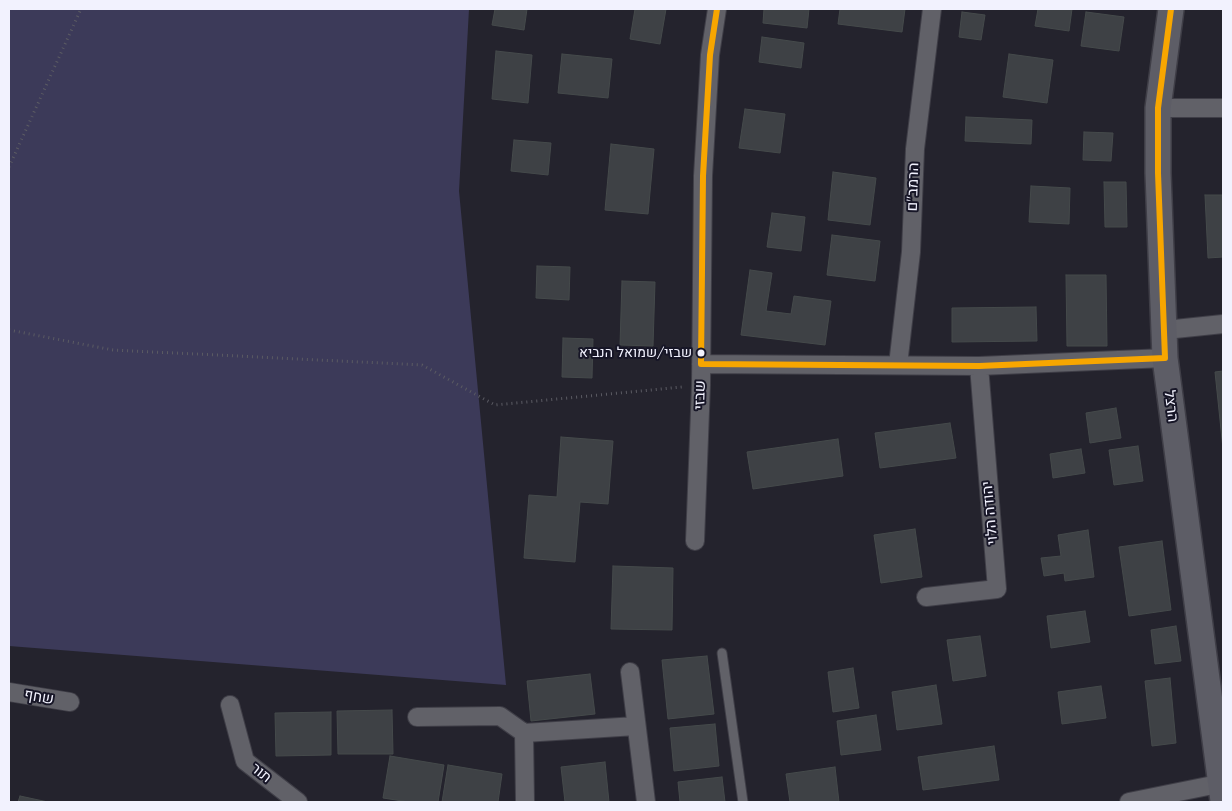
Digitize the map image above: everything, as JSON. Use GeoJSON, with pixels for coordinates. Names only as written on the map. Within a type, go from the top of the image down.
{"type":"FeatureCollection","features":[{"type":"Feature","properties":{"kind":"street","name":"שבזי"},"geometry":{"type":"LineString","coordinates":[[696,541],[701,385],[703,176],[710,55],[716,9]]}},
{"type":"Feature","properties":{"kind":"street","name":"הרמב\"ם"},"geometry":{"type":"LineString","coordinates":[[898,365],[911,252],[915,149],[932,9]]}},
{"type":"Feature","properties":{"kind":"street","name":"הרצל"},"geometry":{"type":"LineString","coordinates":[[1170,9],[1158,108],[1158,173],[1165,358],[1222,789]]}},
{"type":"Feature","properties":{"kind":"street"},"geometry":{"type":"LineString","coordinates":[[1158,108],[1223,108]]}},
{"type":"Feature","properties":{"kind":"street"},"geometry":{"type":"LineString","coordinates":[[1164,330],[1223,324]]}},
{"type":"Feature","properties":{"kind":"street"},"geometry":{"type":"LineString","coordinates":[[701,364],[979,366],[1165,358]]}},
{"type":"Feature","properties":{"kind":"street","name":"יהודה הלוי"},"geometry":{"type":"LineString","coordinates":[[926,597],[997,589],[979,366]]}},
{"type":"Feature","properties":{"kind":"street"},"geometry":{"type":"LineString","coordinates":[[630,672],[646,802]]}},
{"type":"Feature","properties":{"kind":"street","name":"שחף"},"geometry":{"type":"LineString","coordinates":[[9,692],[70,702]]}},
{"type":"Feature","properties":{"kind":"street","name":"תור"},"geometry":{"type":"LineString","coordinates":[[230,705],[245,760],[298,802]]}},
{"type":"Feature","properties":{"kind":"street"},"geometry":{"type":"LineString","coordinates":[[417,717],[500,716],[524,733],[636,726]]}},
{"type":"Feature","properties":{"kind":"street"},"geometry":{"type":"LineString","coordinates":[[524,733],[525,802]]}},
{"type":"Feature","properties":{"kind":"street"},"geometry":{"type":"LineString","coordinates":[[1129,802],[1222,789]]}},
{"type":"Feature","properties":{"kind":"lane"},"geometry":{"type":"LineString","coordinates":[[722,653],[743,802]]}},
{"type":"Feature","properties":{"kind":"path"},"geometry":{"type":"LineString","coordinates":[[9,168],[81,9]]}},
{"type":"Feature","properties":{"kind":"path"},"geometry":{"type":"LineString","coordinates":[[9,330],[113,350],[422,365],[495,405],[701,385]]}},
{"type":"Feature","properties":{"kind":"shaded area"},"geometry":{"type":"Polygon","coordinates":[[[9,9],[469,9],[459,191],[506,685],[9,646],[9,9]]]}},
{"type":"Feature","properties":{"kind":"building"},"geometry":{"type":"Polygon","coordinates":[[[495,9],[527,9],[524,30],[492,25],[495,9]]]}},
{"type":"Feature","properties":{"kind":"building"},"geometry":{"type":"Polygon","coordinates":[[[635,9],[666,9],[660,44],[630,39],[635,9]]]}},
{"type":"Feature","properties":{"kind":"building"},"geometry":{"type":"Polygon","coordinates":[[[764,9],[809,9],[807,28],[763,23],[764,9]]]}},
{"type":"Feature","properties":{"kind":"building"},"geometry":{"type":"Polygon","coordinates":[[[840,9],[905,9],[902,32],[838,24],[840,9]]]}},
{"type":"Feature","properties":{"kind":"building"},"geometry":{"type":"Polygon","coordinates":[[[1038,9],[1072,9],[1069,31],[1035,26],[1038,9]]]}},
{"type":"Feature","properties":{"kind":"building"},"geometry":{"type":"Polygon","coordinates":[[[962,12],[985,15],[981,40],[959,37],[962,12]]]}},
{"type":"Feature","properties":{"kind":"building"},"geometry":{"type":"Polygon","coordinates":[[[1086,12],[1124,17],[1119,51],[1081,46],[1086,12]]]}},
{"type":"Feature","properties":{"kind":"building"},"geometry":{"type":"Polygon","coordinates":[[[762,37],[804,43],[801,68],[759,62],[762,37]]]}},
{"type":"Feature","properties":{"kind":"building"},"geometry":{"type":"Polygon","coordinates":[[[496,51],[532,55],[528,103],[492,99],[496,51]]]}},
{"type":"Feature","properties":{"kind":"building"},"geometry":{"type":"Polygon","coordinates":[[[562,54],[612,59],[608,98],[558,93],[562,54]]]}},
{"type":"Feature","properties":{"kind":"building"},"geometry":{"type":"Polygon","coordinates":[[[1009,54],[1053,60],[1047,103],[1003,97],[1009,54]]]}},
{"type":"Feature","properties":{"kind":"building"},"geometry":{"type":"Polygon","coordinates":[[[745,109],[785,114],[780,153],[739,148],[745,109]]]}},
{"type":"Feature","properties":{"kind":"building"},"geometry":{"type":"Polygon","coordinates":[[[966,117],[1032,120],[1031,144],[965,141],[966,117]]]}},
{"type":"Feature","properties":{"kind":"building"},"geometry":{"type":"Polygon","coordinates":[[[1084,132],[1113,133],[1111,161],[1083,160],[1084,132]]]}},
{"type":"Feature","properties":{"kind":"building"},"geometry":{"type":"Polygon","coordinates":[[[514,140],[551,143],[548,175],[511,171],[514,140]]]}},
{"type":"Feature","properties":{"kind":"building"},"geometry":{"type":"Polygon","coordinates":[[[611,144],[654,149],[648,214],[605,210],[611,144]]]}},
{"type":"Feature","properties":{"kind":"building"},"geometry":{"type":"Polygon","coordinates":[[[833,172],[876,178],[870,225],[828,220],[833,172]]]}},
{"type":"Feature","properties":{"kind":"building"},"geometry":{"type":"Polygon","coordinates":[[[1104,182],[1126,182],[1127,227],[1105,227],[1104,182]]]}},
{"type":"Feature","properties":{"kind":"building"},"geometry":{"type":"Polygon","coordinates":[[[1031,186],[1070,188],[1069,224],[1029,222],[1031,186]]]}},
{"type":"Feature","properties":{"kind":"building"},"geometry":{"type":"Polygon","coordinates":[[[1205,195],[1223,195],[1223,257],[1208,258],[1205,195]]]}},
{"type":"Feature","properties":{"kind":"building"},"geometry":{"type":"Polygon","coordinates":[[[772,213],[805,217],[801,251],[767,247],[772,213]]]}},
{"type":"Feature","properties":{"kind":"building"},"geometry":{"type":"Polygon","coordinates":[[[832,235],[880,241],[875,281],[827,275],[832,235]]]}},
{"type":"Feature","properties":{"kind":"building"},"geometry":{"type":"Polygon","coordinates":[[[537,266],[570,267],[569,300],[536,298],[537,266]]]}},
{"type":"Feature","properties":{"kind":"building"},"geometry":{"type":"Polygon","coordinates":[[[750,270],[772,273],[766,311],[791,314],[794,296],[831,301],[825,345],[741,335],[750,270]]]}},
{"type":"Feature","properties":{"kind":"building"},"geometry":{"type":"Polygon","coordinates":[[[1066,275],[1106,275],[1107,346],[1067,346],[1066,275]]]}},
{"type":"Feature","properties":{"kind":"building"},"geometry":{"type":"Polygon","coordinates":[[[622,281],[655,282],[653,346],[620,345],[622,281]]]}},
{"type":"Feature","properties":{"kind":"building"},"geometry":{"type":"Polygon","coordinates":[[[1036,307],[1037,341],[952,342],[952,308],[1036,307]]]}},
{"type":"Feature","properties":{"kind":"building"},"geometry":{"type":"Polygon","coordinates":[[[563,338],[593,339],[592,378],[562,377],[563,338]]]}},
{"type":"Feature","properties":{"kind":"building"},"geometry":{"type":"Polygon","coordinates":[[[1223,371],[1223,449],[1215,372],[1223,371]]]}},
{"type":"Feature","properties":{"kind":"building"},"geometry":{"type":"Polygon","coordinates":[[[1116,408],[1121,438],[1090,443],[1086,413],[1116,408]]]}},
{"type":"Feature","properties":{"kind":"building"},"geometry":{"type":"Polygon","coordinates":[[[950,423],[956,458],[880,468],[875,433],[950,423]]]}},
{"type":"Feature","properties":{"kind":"building"},"geometry":{"type":"Polygon","coordinates":[[[561,437],[613,441],[608,504],[580,502],[575,562],[524,558],[529,495],[557,497],[561,437]]]}},
{"type":"Feature","properties":{"kind":"building"},"geometry":{"type":"Polygon","coordinates":[[[838,439],[843,476],[753,489],[747,452],[838,439]]]}},
{"type":"Feature","properties":{"kind":"building"},"geometry":{"type":"Polygon","coordinates":[[[1138,446],[1143,481],[1114,485],[1109,450],[1138,446]]]}},
{"type":"Feature","properties":{"kind":"building"},"geometry":{"type":"Polygon","coordinates":[[[1081,449],[1085,473],[1053,478],[1050,454],[1081,449]]]}},
{"type":"Feature","properties":{"kind":"building"},"geometry":{"type":"Polygon","coordinates":[[[915,529],[922,577],[881,583],[874,535],[915,529]]]}},
{"type":"Feature","properties":{"kind":"building"},"geometry":{"type":"Polygon","coordinates":[[[1088,530],[1094,577],[1065,581],[1064,573],[1044,576],[1041,558],[1061,556],[1058,535],[1088,530]]]}},
{"type":"Feature","properties":{"kind":"building"},"geometry":{"type":"Polygon","coordinates":[[[1162,541],[1171,610],[1129,616],[1119,547],[1162,541]]]}},
{"type":"Feature","properties":{"kind":"building"},"geometry":{"type":"Polygon","coordinates":[[[613,566],[673,568],[672,630],[611,629],[613,566]]]}},
{"type":"Feature","properties":{"kind":"building"},"geometry":{"type":"Polygon","coordinates":[[[1085,611],[1090,642],[1051,648],[1047,616],[1085,611]]]}},
{"type":"Feature","properties":{"kind":"building"},"geometry":{"type":"Polygon","coordinates":[[[1176,626],[1181,661],[1155,664],[1151,630],[1176,626]]]}},
{"type":"Feature","properties":{"kind":"building"},"geometry":{"type":"Polygon","coordinates":[[[980,636],[986,676],[953,681],[947,640],[980,636]]]}},
{"type":"Feature","properties":{"kind":"building"},"geometry":{"type":"Polygon","coordinates":[[[707,656],[714,714],[668,719],[662,660],[707,656]]]}},
{"type":"Feature","properties":{"kind":"building"},"geometry":{"type":"Polygon","coordinates":[[[853,668],[859,708],[833,712],[828,672],[853,668]]]}},
{"type":"Feature","properties":{"kind":"building"},"geometry":{"type":"Polygon","coordinates":[[[590,674],[595,714],[531,721],[527,681],[590,674]]]}},
{"type":"Feature","properties":{"kind":"building"},"geometry":{"type":"Polygon","coordinates":[[[1170,678],[1176,743],[1152,746],[1145,681],[1170,678]]]}},
{"type":"Feature","properties":{"kind":"building"},"geometry":{"type":"Polygon","coordinates":[[[936,685],[942,724],[897,730],[892,692],[936,685]]]}},
{"type":"Feature","properties":{"kind":"building"},"geometry":{"type":"Polygon","coordinates":[[[1101,686],[1106,718],[1062,724],[1058,692],[1101,686]]]}},
{"type":"Feature","properties":{"kind":"building"},"geometry":{"type":"Polygon","coordinates":[[[392,710],[393,754],[338,754],[337,711],[392,710]]]}},
{"type":"Feature","properties":{"kind":"building"},"geometry":{"type":"Polygon","coordinates":[[[331,712],[331,755],[276,756],[275,713],[331,712]]]}},
{"type":"Feature","properties":{"kind":"building"},"geometry":{"type":"Polygon","coordinates":[[[876,715],[881,750],[841,755],[837,721],[876,715]]]}},
{"type":"Feature","properties":{"kind":"building"},"geometry":{"type":"Polygon","coordinates":[[[715,724],[719,766],[674,771],[670,728],[715,724]]]}},
{"type":"Feature","properties":{"kind":"building"},"geometry":{"type":"Polygon","coordinates":[[[994,746],[999,780],[923,790],[918,757],[994,746]]]}},
{"type":"Feature","properties":{"kind":"building"},"geometry":{"type":"Polygon","coordinates":[[[390,756],[444,765],[438,802],[409,802],[383,798],[390,756]]]}},
{"type":"Feature","properties":{"kind":"building"},"geometry":{"type":"Polygon","coordinates":[[[605,762],[609,802],[565,802],[561,767],[605,762]]]}},
{"type":"Feature","properties":{"kind":"building"},"geometry":{"type":"Polygon","coordinates":[[[448,765],[502,774],[498,802],[442,802],[448,765]]]}},
{"type":"Feature","properties":{"kind":"building"},"geometry":{"type":"Polygon","coordinates":[[[835,767],[839,802],[790,802],[786,774],[835,767]]]}},
{"type":"Feature","properties":{"kind":"building"},"geometry":{"type":"Polygon","coordinates":[[[722,777],[725,802],[680,802],[678,782],[722,777]]]}},
{"type":"Feature","properties":{"kind":"building"},"geometry":{"type":"Polygon","coordinates":[[[20,796],[48,802],[18,802],[20,796]]]}},
{"type":"Feature","properties":{"kind":"transit line"},"geometry":{"type":"LineString","coordinates":[[717,9],[710,55],[703,176],[701,364],[979,366],[1165,358],[1158,173],[1158,108],[1171,9]]}},
{"type":"Feature","properties":{"kind":"place","name":"שבזי/שמואל הנביא"},"geometry":{"type":"Point","coordinates":[701,353]}}]}
